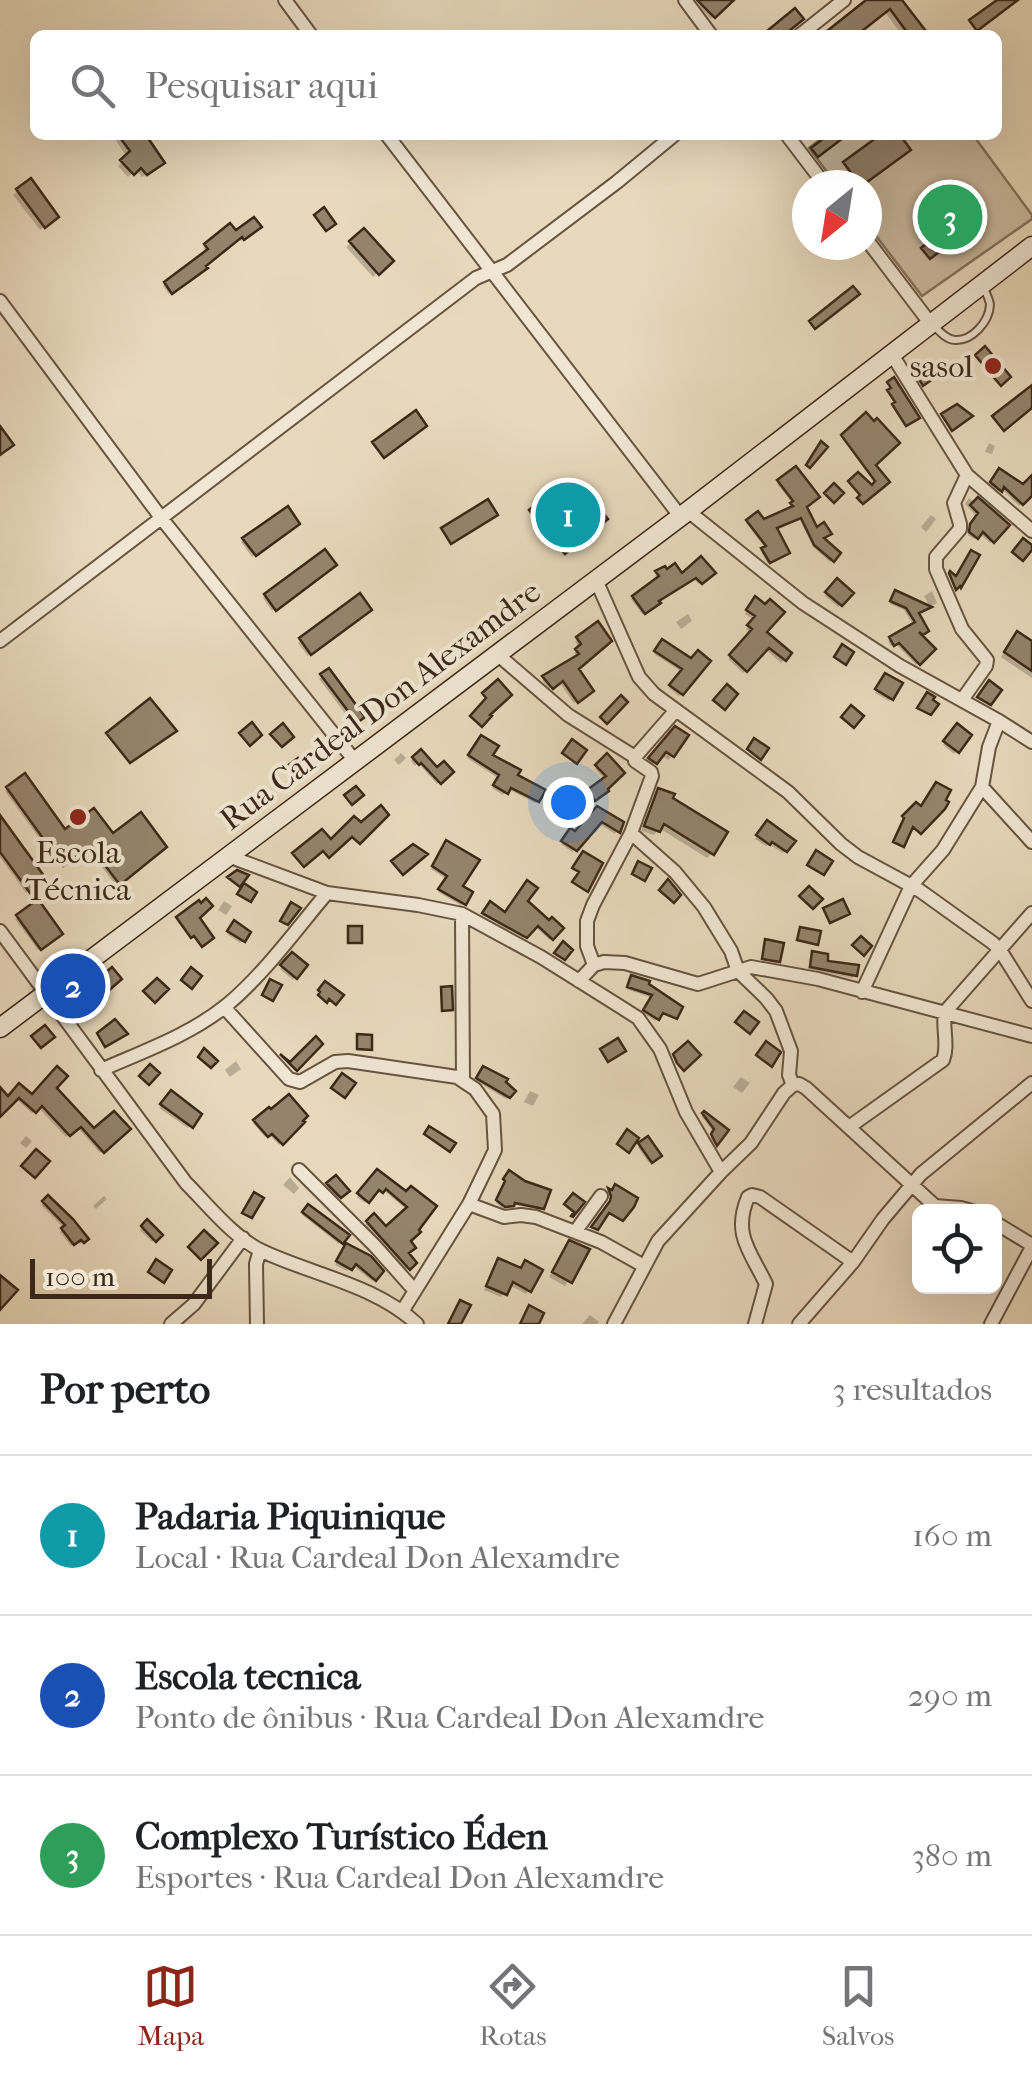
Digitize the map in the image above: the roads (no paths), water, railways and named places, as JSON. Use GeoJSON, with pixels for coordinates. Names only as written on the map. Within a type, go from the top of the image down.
{"type":"FeatureCollection","features":[{"type":"Feature","properties":{"kind":"main road","name":"Rua Cardeal Don Alexamdre"},"geometry":{"type":"LineString","coordinates":[[0,1028],[1032,246]]}},
{"type":"Feature","properties":{"kind":"street"},"geometry":{"type":"LineString","coordinates":[[284,0],[307,30]]}},
{"type":"Feature","properties":{"kind":"street"},"geometry":{"type":"LineString","coordinates":[[685,0],[707,30]]}},
{"type":"Feature","properties":{"kind":"street"},"geometry":{"type":"LineString","coordinates":[[806,30],[844,0]]}},
{"type":"Feature","properties":{"kind":"street"},"geometry":{"type":"LineString","coordinates":[[391,140],[684,513],[803,603],[900,666],[1032,742]]}},
{"type":"Feature","properties":{"kind":"street"},"geometry":{"type":"LineString","coordinates":[[0,642],[476,278],[507,265],[668,140]]}},
{"type":"Feature","properties":{"kind":"street"},"geometry":{"type":"LineString","coordinates":[[791,140],[814,170]]}},
{"type":"Feature","properties":{"kind":"street"},"geometry":{"type":"LineString","coordinates":[[882,260],[930,323]]}},
{"type":"Feature","properties":{"kind":"street"},"geometry":{"type":"LineString","coordinates":[[0,302],[162,519],[356,761]]}},
{"type":"Feature","properties":{"kind":"street"},"geometry":{"type":"LineString","coordinates":[[891,353],[968,476],[1032,532]]}},
{"type":"Feature","properties":{"kind":"street"},"geometry":{"type":"LineString","coordinates":[[962,700],[987,660],[962,629],[935,562],[960,530],[954,503],[968,476]]}},
{"type":"Feature","properties":{"kind":"street"},"geometry":{"type":"LineString","coordinates":[[596,580],[639,677],[654,694],[788,792],[858,857],[911,886],[1000,950],[1032,1000]]}},
{"type":"Feature","properties":{"kind":"street"},"geometry":{"type":"LineString","coordinates":[[497,654],[568,715],[652,772],[631,833],[587,921],[586,946],[594,965]]}},
{"type":"Feature","properties":{"kind":"street"},"geometry":{"type":"LineString","coordinates":[[634,757],[676,710]]}},
{"type":"Feature","properties":{"kind":"street"},"geometry":{"type":"LineString","coordinates":[[862,992],[911,886],[942,850],[982,787],[989,747],[999,721]]}},
{"type":"Feature","properties":{"kind":"street"},"geometry":{"type":"LineString","coordinates":[[982,787],[1032,842]]}},
{"type":"Feature","properties":{"kind":"street"},"geometry":{"type":"LineString","coordinates":[[631,833],[675,872],[704,907],[731,951],[738,971],[776,1011],[791,1051],[792,1085]]}},
{"type":"Feature","properties":{"kind":"street"},"geometry":{"type":"LineString","coordinates":[[228,856],[327,893],[462,914],[638,1018],[667,1064],[686,1112],[721,1172]]}},
{"type":"Feature","properties":{"kind":"street"},"geometry":{"type":"LineString","coordinates":[[101,1070],[192,1029],[224,1007],[252,981],[327,893]]}},
{"type":"Feature","properties":{"kind":"street"},"geometry":{"type":"LineString","coordinates":[[849,1126],[944,1060],[945,1012],[1032,913]]}},
{"type":"Feature","properties":{"kind":"street"},"geometry":{"type":"LineString","coordinates":[[462,914],[463,1080]]}},
{"type":"Feature","properties":{"kind":"street"},"geometry":{"type":"LineString","coordinates":[[0,931],[186,1183],[242,1238],[260,1250],[377,1297],[403,1310],[418,1324]]}},
{"type":"Feature","properties":{"kind":"street"},"geometry":{"type":"LineString","coordinates":[[579,981],[594,965],[604,962],[626,964],[698,984],[752,967],[818,979],[1032,1036]]}},
{"type":"Feature","properties":{"kind":"street"},"geometry":{"type":"LineString","coordinates":[[224,1007],[294,1082],[334,1062],[348,1061],[457,1077],[475,1089],[493,1114],[494,1150],[469,1204],[403,1310]]}},
{"type":"Feature","properties":{"kind":"street"},"geometry":{"type":"LineString","coordinates":[[799,1324],[853,1262],[912,1184],[1032,1083]]}},
{"type":"Feature","properties":{"kind":"street"},"geometry":{"type":"LineString","coordinates":[[614,1324],[658,1241],[751,1143],[792,1085],[806,1088],[933,1204]]}},
{"type":"Feature","properties":{"kind":"street"},"geometry":{"type":"LineString","coordinates":[[299,1170],[415,1291]]}},
{"type":"Feature","properties":{"kind":"street"},"geometry":{"type":"LineString","coordinates":[[755,1324],[766,1284],[742,1236],[743,1210],[752,1194],[853,1262]]}},
{"type":"Feature","properties":{"kind":"street"},"geometry":{"type":"LineString","coordinates":[[575,1232],[601,1196]]}},
{"type":"Feature","properties":{"kind":"street"},"geometry":{"type":"LineString","coordinates":[[469,1204],[504,1217],[536,1217],[601,1242],[644,1266]]}},
{"type":"Feature","properties":{"kind":"street"},"geometry":{"type":"LineString","coordinates":[[991,1324],[1032,1246],[1002,1227]]}},
{"type":"Feature","properties":{"kind":"street"},"geometry":{"type":"LineString","coordinates":[[171,1324],[194,1304],[242,1238]]}},
{"type":"Feature","properties":{"kind":"street"},"geometry":{"type":"LineString","coordinates":[[257,1324],[256,1264],[260,1250]]}},
{"type":"Feature","properties":{"kind":"lane"},"geometry":{"type":"LineString","coordinates":[[930,323],[953,340],[969,337],[984,324],[990,304],[982,283]]}},
{"type":"Feature","properties":{"kind":"place","name":"Complexo Turístico Éden"},"geometry":{"type":"Point","coordinates":[950,217]}},
{"type":"Feature","properties":{"kind":"place","name":"sasol"},"geometry":{"type":"Point","coordinates":[993,366]}},
{"type":"Feature","properties":{"kind":"place","name":"Padaria Piquinique"},"geometry":{"type":"Point","coordinates":[568,515]}},
{"type":"Feature","properties":{"kind":"place","name":"Escola Técnica"},"geometry":{"type":"Point","coordinates":[78,817]}},
{"type":"Feature","properties":{"kind":"place","name":"Escola tecnica"},"geometry":{"type":"Point","coordinates":[73,986]}}]}
